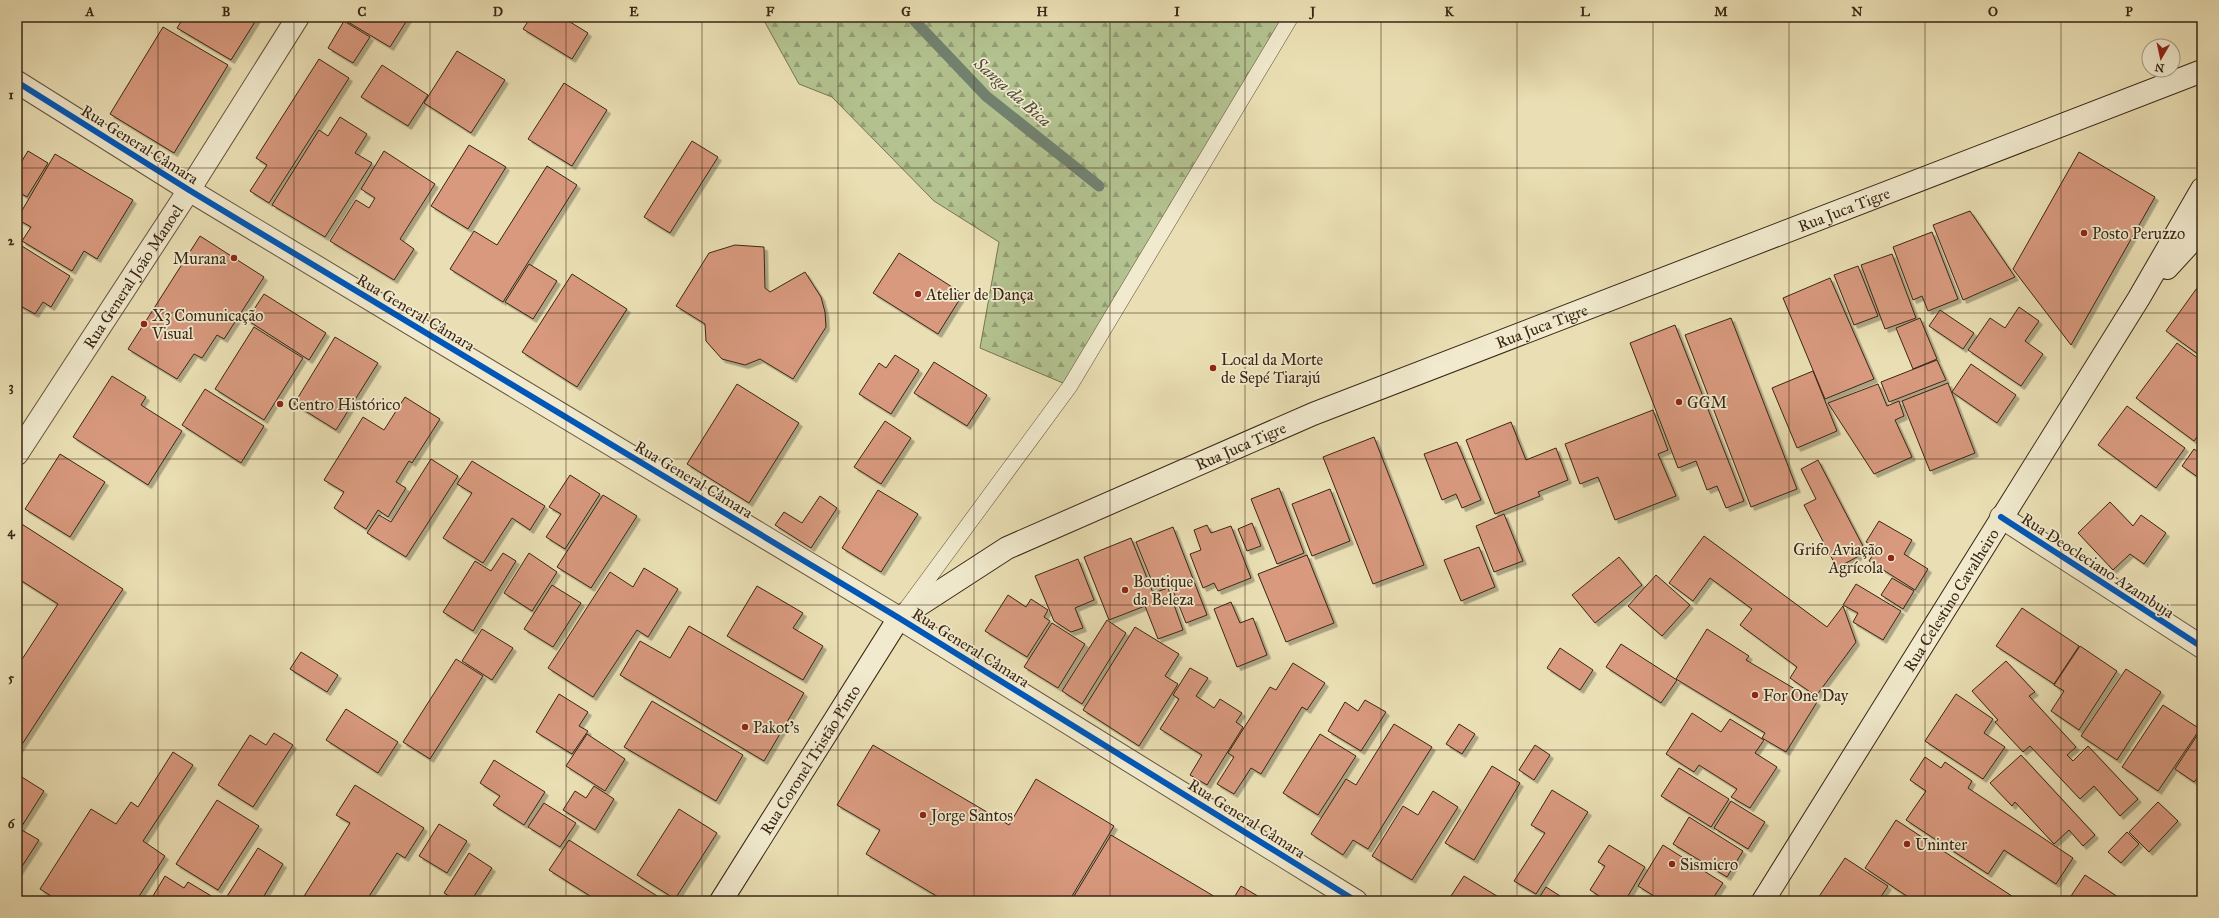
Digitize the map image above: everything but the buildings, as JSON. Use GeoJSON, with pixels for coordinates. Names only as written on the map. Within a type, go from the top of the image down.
{"type":"FeatureCollection","features":[{"type":"Feature","properties":{"kind":"main road","name":"Rua General João Manoel"},"geometry":{"type":"LineString","coordinates":[[17,454],[189,190],[298,17]]}},
{"type":"Feature","properties":{"kind":"main road","name":"Rua Juca Tigre"},"geometry":{"type":"LineString","coordinates":[[899,618],[1007,548],[1313,414],[2202,71]]}},
{"type":"Feature","properties":{"kind":"main road","name":"Rua General Câmara"},"geometry":{"type":"LineString","coordinates":[[17,82],[189,190],[899,618],[1356,901]]}},
{"type":"Feature","properties":{"kind":"main road","name":"Rua Celestino Cavalheiro"},"geometry":{"type":"LineString","coordinates":[[1763,901],[2139,298],[2202,190]]}},
{"type":"Feature","properties":{"kind":"main road","name":"Rua Celestino Cavalheiro"},"geometry":{"type":"LineString","coordinates":[[2139,298],[2202,230]]}},
{"type":"Feature","properties":{"kind":"main road","name":"Rua Deocleciano Azambuja"},"geometry":{"type":"LineString","coordinates":[[2001,518],[2202,647]]}},
{"type":"Feature","properties":{"kind":"main road","name":"Rua Coronel Tristão Pinto"},"geometry":{"type":"LineString","coordinates":[[721,901],[899,618]]}},
{"type":"Feature","properties":{"kind":"lane"},"geometry":{"type":"LineString","coordinates":[[899,618],[1070,386],[1291,17]]}},
{"type":"Feature","properties":{"kind":"green space"},"geometry":{"type":"Polygon","coordinates":[[[762,17],[1291,17],[1070,386],[980,348],[999,242],[934,201],[832,97],[799,84],[762,17]]]}},
{"type":"Feature","properties":{"kind":"waterway","name":"Sanga da Bica"},"geometry":{"type":"LineString","coordinates":[[911,17],[986,96],[1099,186]]}},
{"type":"Feature","properties":{"kind":"cycle path"},"geometry":{"type":"LineString","coordinates":[[17,82],[189,190],[899,618],[1356,901]]}},
{"type":"Feature","properties":{"kind":"cycle path"},"geometry":{"type":"LineString","coordinates":[[2001,517],[2202,647]]}},
{"type":"Feature","properties":{"kind":"place","name":"Posto Peruzzo"},"geometry":{"type":"Point","coordinates":[2084,233]}},
{"type":"Feature","properties":{"kind":"place","name":"Murana"},"geometry":{"type":"Point","coordinates":[234,258]}},
{"type":"Feature","properties":{"kind":"place","name":"Atelier de Dança"},"geometry":{"type":"Point","coordinates":[918,294]}},
{"type":"Feature","properties":{"kind":"place","name":"X3 Comunicação Visual"},"geometry":{"type":"Point","coordinates":[144,324]}},
{"type":"Feature","properties":{"kind":"place","name":"Local da Morte de Sepé Tiarajú"},"geometry":{"type":"Point","coordinates":[1213,368]}},
{"type":"Feature","properties":{"kind":"place","name":"GGM"},"geometry":{"type":"Point","coordinates":[1679,402]}},
{"type":"Feature","properties":{"kind":"place","name":"Centro Histórico"},"geometry":{"type":"Point","coordinates":[280,404]}},
{"type":"Feature","properties":{"kind":"place","name":"Grifo Aviação Agrícola"},"geometry":{"type":"Point","coordinates":[1891,558]}},
{"type":"Feature","properties":{"kind":"place","name":"Boutique da Beleza"},"geometry":{"type":"Point","coordinates":[1125,590]}},
{"type":"Feature","properties":{"kind":"place","name":"For One Day"},"geometry":{"type":"Point","coordinates":[1755,695]}},
{"type":"Feature","properties":{"kind":"place","name":"Pakot's"},"geometry":{"type":"Point","coordinates":[745,727]}},
{"type":"Feature","properties":{"kind":"place","name":"Jorge Santos"},"geometry":{"type":"Point","coordinates":[923,815]}},
{"type":"Feature","properties":{"kind":"place","name":"Uninter"},"geometry":{"type":"Point","coordinates":[1907,844]}},
{"type":"Feature","properties":{"kind":"place","name":"Sismicro"},"geometry":{"type":"Point","coordinates":[1672,864]}}]}
